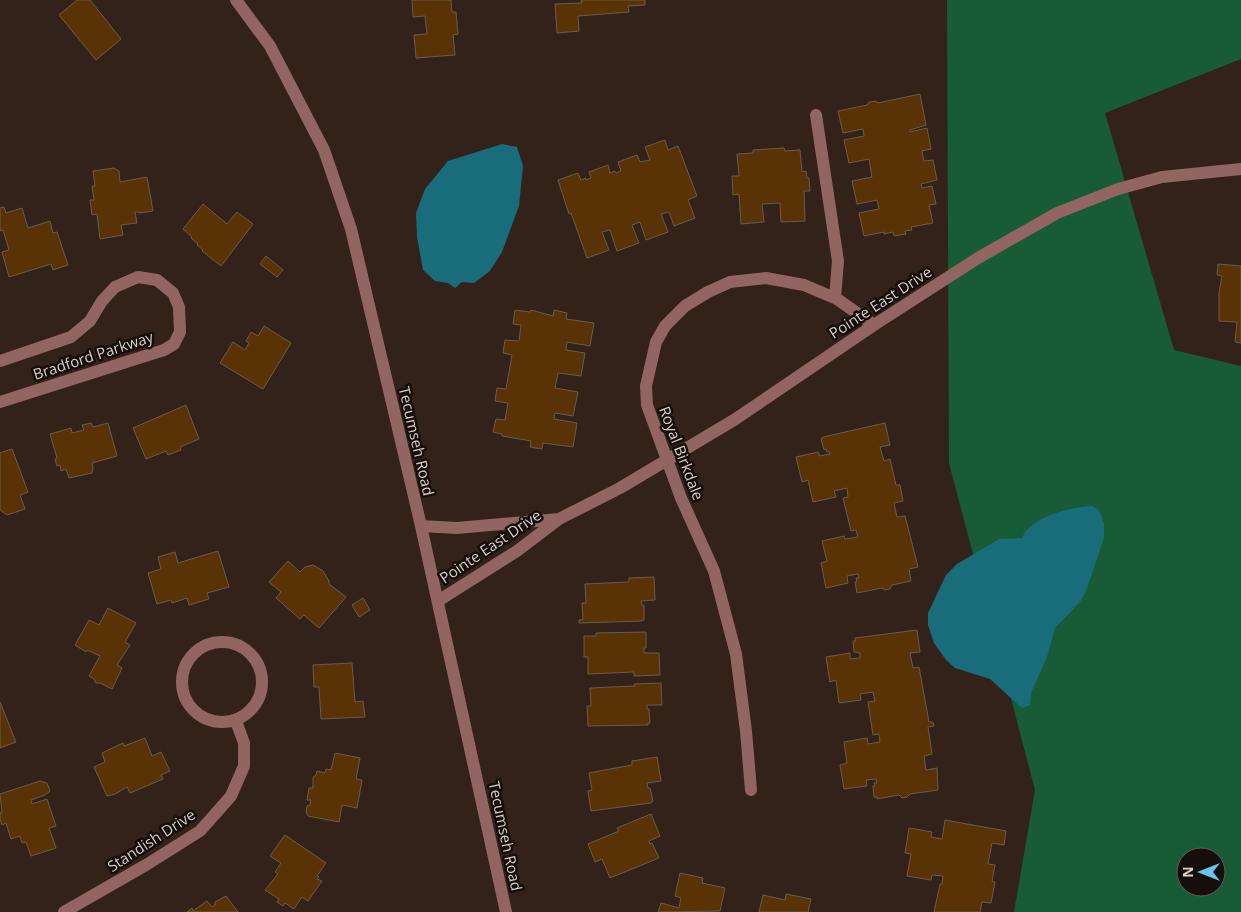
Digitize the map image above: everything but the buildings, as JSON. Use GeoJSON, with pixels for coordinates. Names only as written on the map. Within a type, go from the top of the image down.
{"type":"FeatureCollection","features":[{"type":"Feature","properties":{"kind":"street","name":"Tecumseh Road"},"geometry":{"type":"LineString","coordinates":[[236,0],[270,46],[324,150],[351,229],[421,526],[506,912]]}},
{"type":"Feature","properties":{"kind":"street"},"geometry":{"type":"LineString","coordinates":[[816,115],[838,261],[834,298]]}},
{"type":"Feature","properties":{"kind":"street","name":"Pointe East Drive"},"geometry":{"type":"LineString","coordinates":[[438,601],[517,551],[559,519],[620,488],[734,420],[874,325],[978,258],[1057,213],[1118,189],[1162,177],[1241,169]]}},
{"type":"Feature","properties":{"kind":"street","name":"Bradford Parkway"},"geometry":{"type":"LineString","coordinates":[[0,360],[71,337],[90,321],[102,301],[115,287],[138,277],[157,280],[173,293],[179,307],[180,332],[174,344],[164,350],[0,402]]}},
{"type":"Feature","properties":{"kind":"street","name":"Royal Birkdale"},"geometry":{"type":"LineString","coordinates":[[751,790],[736,654],[714,571],[681,498],[647,405],[646,386],[656,342],[665,326],[686,306],[708,292],[730,282],[766,278],[804,285],[834,298],[874,325]]}},
{"type":"Feature","properties":{"kind":"street","name":"Pointe East Drive"},"geometry":{"type":"LineString","coordinates":[[421,526],[457,528],[559,519]]}},
{"type":"Feature","properties":{"kind":"street"},"geometry":{"type":"LineString","coordinates":[[224,641],[239,645],[252,655],[260,669],[262,684],[259,700],[249,713],[236,721],[220,723],[204,719],[192,710],[183,696],[181,680],[185,665],[194,652],[208,644],[224,641]]}},
{"type":"Feature","properties":{"kind":"street","name":"Standish Drive"},"geometry":{"type":"LineString","coordinates":[[64,912],[146,865],[200,831],[231,796],[244,766],[244,743],[236,721]]}},
{"type":"Feature","properties":{"kind":"green space"},"geometry":{"type":"Polygon","coordinates":[[[947,0],[1241,0],[1241,59],[1105,113],[1174,350],[1241,366],[1241,912],[1014,912],[1035,790],[949,463],[947,0]]]}},
{"type":"Feature","properties":{"kind":"water"},"geometry":{"type":"Polygon","coordinates":[[[502,144],[517,147],[523,166],[519,206],[502,252],[490,271],[474,283],[462,282],[455,288],[448,283],[435,281],[423,270],[417,237],[416,213],[425,189],[448,161],[502,144]]]}},
{"type":"Feature","properties":{"kind":"water"},"geometry":{"type":"Polygon","coordinates":[[[1092,506],[1099,510],[1104,523],[1104,538],[1086,591],[1080,602],[1055,628],[1047,657],[1031,693],[1030,705],[1022,708],[990,679],[955,668],[946,660],[934,643],[928,625],[928,613],[946,575],[957,564],[999,539],[1022,538],[1035,523],[1050,515],[1092,506]]]}}]}
